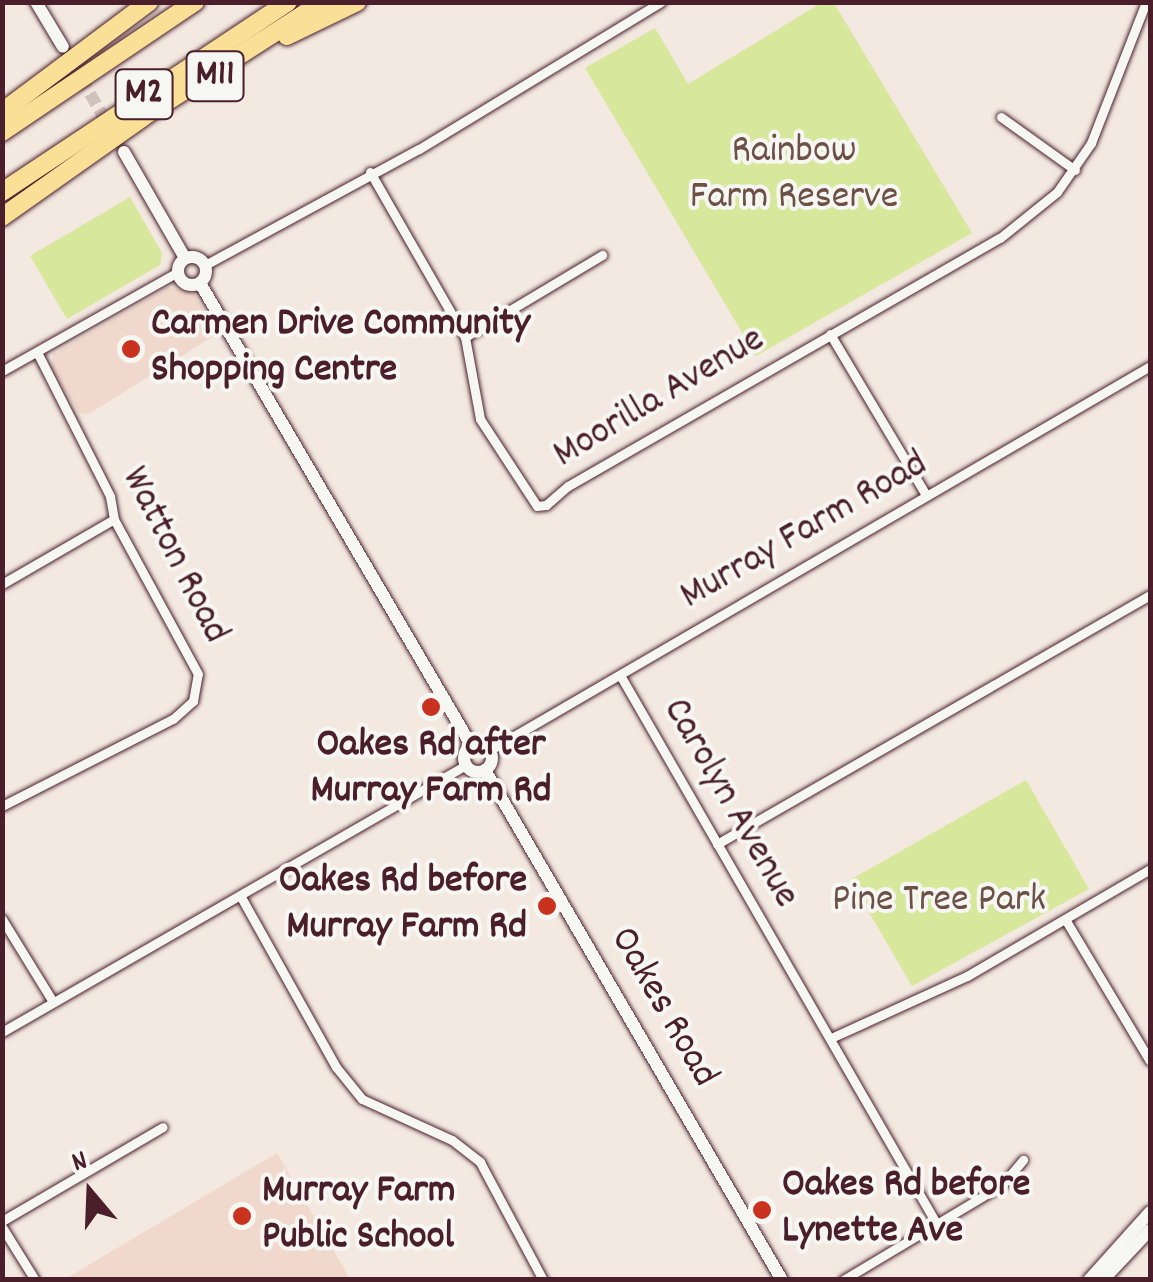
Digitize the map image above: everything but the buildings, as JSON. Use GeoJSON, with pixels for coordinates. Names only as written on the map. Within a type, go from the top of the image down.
{"type":"FeatureCollection","features":[{"type":"Feature","properties":{"kind":"highway","name":"M2"},"geometry":{"type":"LineString","coordinates":[[2,112],[150,2]]}},
{"type":"Feature","properties":{"kind":"highway","name":"M2"},"geometry":{"type":"LineString","coordinates":[[2,132],[194,2]]}},
{"type":"Feature","properties":{"kind":"highway","name":"M2"},"geometry":{"type":"LineString","coordinates":[[2,192],[288,2]]}},
{"type":"Feature","properties":{"kind":"highway","name":"M2"},"geometry":{"type":"LineString","coordinates":[[2,218],[143,117],[323,2]]}},
{"type":"Feature","properties":{"kind":"highway","name":"M11"},"geometry":{"type":"LineString","coordinates":[[143,117],[357,2]]}},
{"type":"Feature","properties":{"kind":"main road"},"geometry":{"type":"LineString","coordinates":[[36,2],[63,47]]}},
{"type":"Feature","properties":{"kind":"main road"},"geometry":{"type":"LineString","coordinates":[[124,152],[186,258],[205,265],[200,282],[470,745],[466,765],[486,770],[490,750],[470,745]]}},
{"type":"Feature","properties":{"kind":"main road"},"geometry":{"type":"LineString","coordinates":[[186,258],[178,272],[184,282],[200,282]]}},
{"type":"Feature","properties":{"kind":"main road","name":"Oakes Road"},"geometry":{"type":"LineString","coordinates":[[486,770],[782,1280]]}},
{"type":"Feature","properties":{"kind":"main road"},"geometry":{"type":"LineString","coordinates":[[1089,1280],[1150,1212]]}},
{"type":"Feature","properties":{"kind":"main road"},"geometry":{"type":"LineString","coordinates":[[1103,1280],[1150,1230]]}},
{"type":"Feature","properties":{"kind":"street"},"geometry":{"type":"LineString","coordinates":[[205,265],[503,101],[661,2]]}},
{"type":"Feature","properties":{"kind":"street"},"geometry":{"type":"LineString","coordinates":[[926,496],[830,334],[1000,238],[1075,170],[1146,2]]}},
{"type":"Feature","properties":{"kind":"street"},"geometry":{"type":"LineString","coordinates":[[1001,117],[1075,170]]}},
{"type":"Feature","properties":{"kind":"street","name":"Moorilla Avenue"},"geometry":{"type":"LineString","coordinates":[[370,172],[464,337],[480,419],[537,506],[830,334]]}},
{"type":"Feature","properties":{"kind":"street"},"geometry":{"type":"LineString","coordinates":[[464,337],[602,255]]}},
{"type":"Feature","properties":{"kind":"street"},"geometry":{"type":"LineString","coordinates":[[2,372],[178,272]]}},
{"type":"Feature","properties":{"kind":"street","name":"Watton Road"},"geometry":{"type":"LineString","coordinates":[[2,806],[173,719],[193,701],[195,662],[114,518],[110,496],[37,352]]}},
{"type":"Feature","properties":{"kind":"street","name":"Murray Farm Road"},"geometry":{"type":"LineString","coordinates":[[490,750],[1150,366]]}},
{"type":"Feature","properties":{"kind":"street"},"geometry":{"type":"LineString","coordinates":[[2,584],[114,518]]}},
{"type":"Feature","properties":{"kind":"street"},"geometry":{"type":"LineString","coordinates":[[717,844],[1150,596]]}},
{"type":"Feature","properties":{"kind":"street","name":"Carolyn Avenue"},"geometry":{"type":"LineString","coordinates":[[620,675],[936,1223]]}},
{"type":"Feature","properties":{"kind":"street"},"geometry":{"type":"LineString","coordinates":[[2,1032],[242,898],[466,765]]}},
{"type":"Feature","properties":{"kind":"street"},"geometry":{"type":"LineString","coordinates":[[831,1038],[967,976],[1150,869]]}},
{"type":"Feature","properties":{"kind":"street"},"geometry":{"type":"LineString","coordinates":[[242,898],[336,1067],[362,1099],[452,1140],[480,1162],[543,1280]]}},
{"type":"Feature","properties":{"kind":"street"},"geometry":{"type":"LineString","coordinates":[[2,919],[53,1002]]}},
{"type":"Feature","properties":{"kind":"street"},"geometry":{"type":"LineString","coordinates":[[1064,919],[1150,1061]]}},
{"type":"Feature","properties":{"kind":"street"},"geometry":{"type":"LineString","coordinates":[[35,1280],[2,1224],[163,1127]]}},
{"type":"Feature","properties":{"kind":"street"},"geometry":{"type":"LineString","coordinates":[[842,1280],[1002,1186],[1023,1160]]}},
{"type":"Feature","properties":{"kind":"shaded area"},"geometry":{"type":"Polygon","coordinates":[[[168,287],[194,293],[217,334],[89,414],[79,413],[52,369],[53,354],[168,287]]]}},
{"type":"Feature","properties":{"kind":"shaded area","name":"Murray Farm Public School"},"geometry":{"type":"Polygon","coordinates":[[[277,1153],[350,1279],[65,1279],[277,1153]]]}},
{"type":"Feature","properties":{"kind":"green space","name":"Rainbow Farm Reserve"},"geometry":{"type":"Polygon","coordinates":[[[821,3],[834,3],[972,233],[756,356],[585,68],[655,28],[688,84],[821,3]]]}},
{"type":"Feature","properties":{"kind":"green space"},"geometry":{"type":"Polygon","coordinates":[[[130,197],[162,253],[160,265],[67,319],[30,256],[130,197]]]}},
{"type":"Feature","properties":{"kind":"green space","name":"Pine Tree Park"},"geometry":{"type":"Polygon","coordinates":[[[1026,780],[1089,889],[912,986],[850,880],[1026,780]]]}},
{"type":"Feature","properties":{"kind":"tunnel"},"geometry":{"type":"LineString","coordinates":[[63,47],[110,128]]}},
{"type":"Feature","properties":{"kind":"place","name":"Carmen Drive Community Shopping Centre"},"geometry":{"type":"Point","coordinates":[131,349]}},
{"type":"Feature","properties":{"kind":"place","name":"Oakes Rd after Murray Farm Rd"},"geometry":{"type":"Point","coordinates":[431,707]}},
{"type":"Feature","properties":{"kind":"place","name":"Oakes Rd before Murray Farm Rd"},"geometry":{"type":"Point","coordinates":[547,906]}},
{"type":"Feature","properties":{"kind":"place","name":"Oakes Rd before Lynette Ave"},"geometry":{"type":"Point","coordinates":[762,1210]}},
{"type":"Feature","properties":{"kind":"place","name":"Murray Farm Public School"},"geometry":{"type":"Point","coordinates":[242,1216]}}]}
